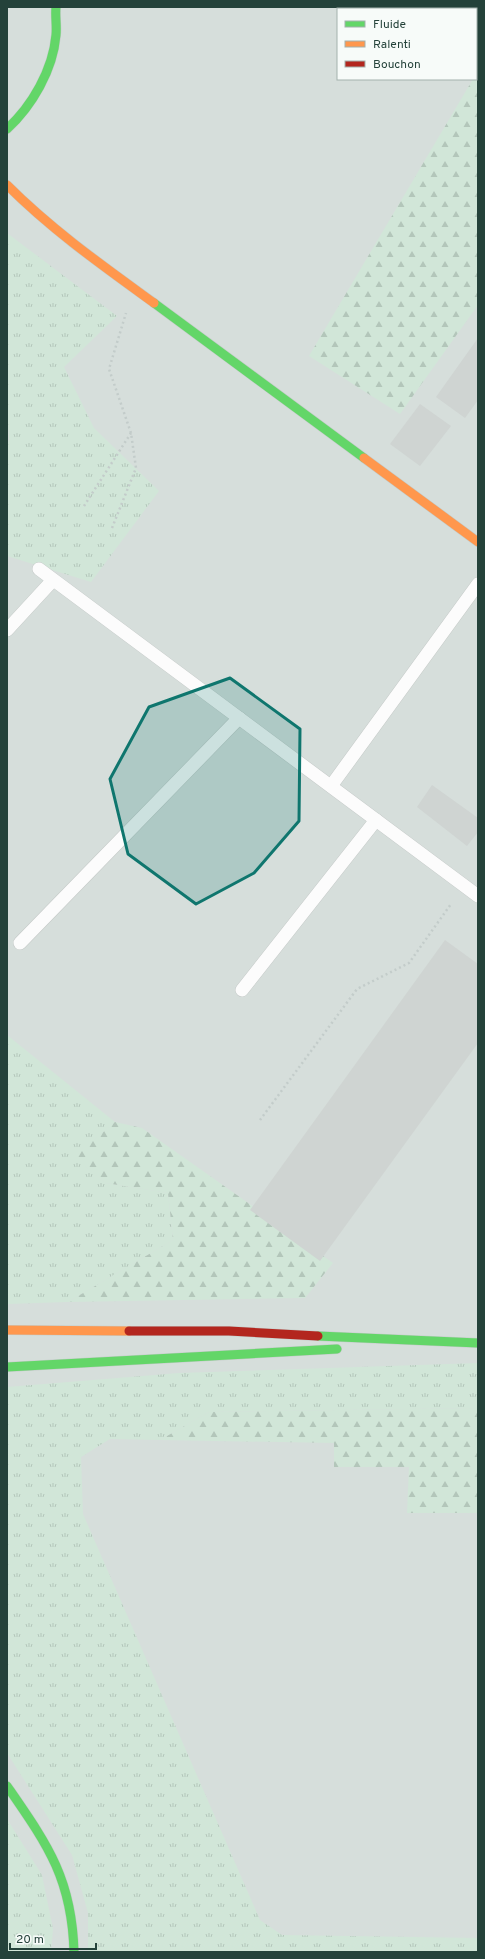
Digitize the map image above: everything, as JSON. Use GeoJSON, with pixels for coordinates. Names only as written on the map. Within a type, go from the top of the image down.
{"type":"FeatureCollection","features":[{"type":"Feature","properties":{"kind":"street"},"geometry":{"type":"LineString","coordinates":[[7,129],[15,122],[31,101],[44,74],[56,38],[55,8]]}},
{"type":"Feature","properties":{"kind":"street"},"geometry":{"type":"LineString","coordinates":[[7,185],[27,206],[78,248],[478,542]]}},
{"type":"Feature","properties":{"kind":"street"},"geometry":{"type":"LineString","coordinates":[[7,1330],[229,1331],[478,1343]]}},
{"type":"Feature","properties":{"kind":"street"},"geometry":{"type":"LineString","coordinates":[[62,1340],[229,1331]]}},
{"type":"Feature","properties":{"kind":"street"},"geometry":{"type":"LineString","coordinates":[[361,1347],[440,1342]]}},
{"type":"Feature","properties":{"kind":"street"},"geometry":{"type":"LineString","coordinates":[[7,1366],[80,1361],[227,1356],[346,1348]]}},
{"type":"Feature","properties":{"kind":"street"},"geometry":{"type":"LineString","coordinates":[[7,1786],[52,1854],[64,1885],[71,1911],[74,1952]]}},
{"type":"Feature","properties":{"kind":"lane"},"geometry":{"type":"LineString","coordinates":[[39,569],[478,896]]}},
{"type":"Feature","properties":{"kind":"lane"},"geometry":{"type":"LineString","coordinates":[[7,630],[53,580]]}},
{"type":"Feature","properties":{"kind":"lane"},"geometry":{"type":"LineString","coordinates":[[331,786],[478,584]]}},
{"type":"Feature","properties":{"kind":"lane"},"geometry":{"type":"LineString","coordinates":[[20,943],[239,718]]}},
{"type":"Feature","properties":{"kind":"lane"},"geometry":{"type":"LineString","coordinates":[[242,990],[376,820]]}},
{"type":"Feature","properties":{"kind":"path"},"geometry":{"type":"LineString","coordinates":[[112,528],[136,468],[131,433],[109,369],[134,288]]}},
{"type":"Feature","properties":{"kind":"path"},"geometry":{"type":"LineString","coordinates":[[84,506],[131,433]]}},
{"type":"Feature","properties":{"kind":"path"},"geometry":{"type":"LineString","coordinates":[[260,1120],[357,989],[408,963],[464,885]]}},
{"type":"Feature","properties":{"kind":"highlighted area"},"geometry":{"type":"Polygon","coordinates":[[[230,678],[300,729],[299,821],[254,873],[196,904],[128,854],[110,779],[149,707],[230,678]]]}},
{"type":"Feature","properties":{"kind":"shaded area"},"geometry":{"type":"Polygon","coordinates":[[[7,7],[478,7],[478,1952],[7,1952],[7,7]]]}},
{"type":"Feature","properties":{"kind":"green space"},"geometry":{"type":"Polygon","coordinates":[[[478,71],[478,305],[400,414],[309,356],[472,80],[477,80],[478,71]]]}},
{"type":"Feature","properties":{"kind":"green space"},"geometry":{"type":"Polygon","coordinates":[[[7,233],[117,316],[64,367],[94,428],[159,491],[91,582],[7,556],[7,444],[9,440],[7,407],[7,233]]]}},
{"type":"Feature","properties":{"kind":"green space"},"geometry":{"type":"Polygon","coordinates":[[[7,1035],[115,1122],[74,1157],[106,1183],[168,1193],[173,1240],[68,1302],[7,1304],[7,1035]]]}},
{"type":"Feature","properties":{"kind":"green space"},"geometry":{"type":"Polygon","coordinates":[[[115,1122],[142,1128],[333,1263],[305,1298],[68,1302],[173,1240],[168,1193],[106,1183],[73,1157],[115,1122]]]}},
{"type":"Feature","properties":{"kind":"green space"},"geometry":{"type":"Polygon","coordinates":[[[478,1363],[478,1408],[209,1412],[160,1440],[110,1439],[81,1457],[83,1514],[260,1920],[282,1935],[478,1938],[478,1952],[88,1952],[88,1913],[72,1855],[7,1753],[7,1387],[179,1373],[478,1363]]]}},
{"type":"Feature","properties":{"kind":"green space"},"geometry":{"type":"Polygon","coordinates":[[[478,1408],[478,1513],[407,1513],[409,1467],[334,1467],[334,1443],[160,1440],[209,1412],[478,1408]]]}},
{"type":"Feature","properties":{"kind":"green space"},"geometry":{"type":"Polygon","coordinates":[[[7,1819],[42,1875],[53,1929],[51,1952],[7,1952],[7,1819]]]}},
{"type":"Feature","properties":{"kind":"building"},"geometry":{"type":"Polygon","coordinates":[[[478,338],[478,400],[465,418],[436,397],[478,338]]]}},
{"type":"Feature","properties":{"kind":"building"},"geometry":{"type":"Polygon","coordinates":[[[420,404],[451,426],[420,466],[390,444],[420,404]]]}},
{"type":"Feature","properties":{"kind":"building"},"geometry":{"type":"Polygon","coordinates":[[[432,785],[478,818],[478,832],[467,846],[417,807],[432,785]]]}},
{"type":"Feature","properties":{"kind":"building"},"geometry":{"type":"Polygon","coordinates":[[[445,940],[478,964],[478,1043],[320,1261],[250,1210],[445,940]]]}},
{"type":"Feature","properties":{"kind":"traffic: fast"},"geometry":{"type":"LineString","coordinates":[[7,129],[25,110],[46,74],[54,48],[56,32],[56,7]]}},
{"type":"Feature","properties":{"kind":"traffic: fast"},"geometry":{"type":"LineString","coordinates":[[154,303],[364,458]]}},
{"type":"Feature","properties":{"kind":"traffic: fast"},"geometry":{"type":"LineString","coordinates":[[318,1336],[478,1343]]}},
{"type":"Feature","properties":{"kind":"traffic: fast"},"geometry":{"type":"LineString","coordinates":[[7,1367],[337,1349]]}},
{"type":"Feature","properties":{"kind":"traffic: fast"},"geometry":{"type":"LineString","coordinates":[[7,1786],[34,1826],[55,1863],[68,1903],[74,1952]]}},
{"type":"Feature","properties":{"kind":"traffic: slow"},"geometry":{"type":"LineString","coordinates":[[7,185],[60,232],[154,303]]}},
{"type":"Feature","properties":{"kind":"traffic: slow"},"geometry":{"type":"LineString","coordinates":[[364,458],[478,542]]}},
{"type":"Feature","properties":{"kind":"traffic: slow"},"geometry":{"type":"LineString","coordinates":[[7,1330],[129,1331]]}},
{"type":"Feature","properties":{"kind":"traffic: jam"},"geometry":{"type":"LineString","coordinates":[[129,1331],[229,1331],[318,1336]]}}]}
